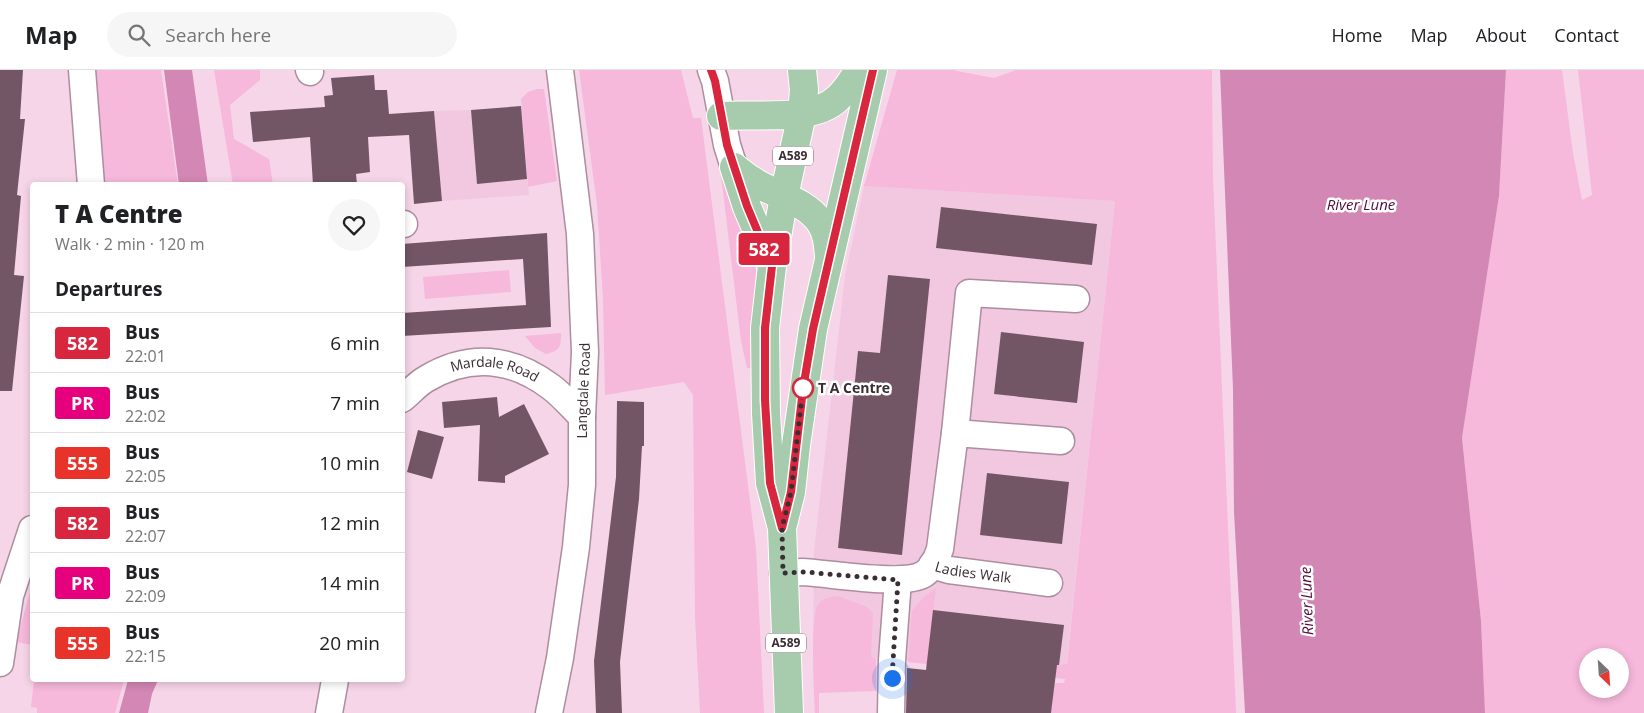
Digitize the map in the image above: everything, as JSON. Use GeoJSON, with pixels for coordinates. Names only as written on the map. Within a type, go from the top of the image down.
{"type":"FeatureCollection","features":[{"type":"Feature","properties":{"kind":"main road","name":"A589"},"geometry":{"type":"LineString","coordinates":[[789,713],[782,528],[770,483],[765,406],[765,328],[772,266],[784,196],[802,114],[804,90],[802,70]]}},
{"type":"Feature","properties":{"kind":"main road"},"geometry":{"type":"LineString","coordinates":[[721,116],[802,114],[826,107],[838,99],[859,70]]}},
{"type":"Feature","properties":{"kind":"main road","name":"A589"},"geometry":{"type":"LineString","coordinates":[[782,528],[791,492],[803,389],[813,329],[873,70]]}},
{"type":"Feature","properties":{"kind":"main road"},"geometry":{"type":"LineString","coordinates":[[734,167],[753,182],[784,196],[811,212],[820,223],[827,237],[830,258]]}},
{"type":"Feature","properties":{"kind":"main road"},"geometry":{"type":"LineString","coordinates":[[734,167],[747,206],[772,266]]}},
{"type":"Feature","properties":{"kind":"street"},"geometry":{"type":"LineString","coordinates":[[82,70],[91,182]]}},
{"type":"Feature","properties":{"kind":"street","name":"Langdale Road"},"geometry":{"type":"LineString","coordinates":[[550,712],[560,658],[576,546],[582,485],[582,417],[585,352],[582,253],[560,70]]}},
{"type":"Feature","properties":{"kind":"street"},"geometry":{"type":"LineString","coordinates":[[711,70],[715,81],[727,145],[734,167]]}},
{"type":"Feature","properties":{"kind":"street"},"geometry":{"type":"LineString","coordinates":[[932,565],[940,549],[955,433],[969,293],[1076,299]]}},
{"type":"Feature","properties":{"kind":"street","name":"Mardale Road"},"geometry":{"type":"LineString","coordinates":[[405,396],[424,380],[449,367],[472,362],[498,362],[521,368],[552,387],[582,417]]}},
{"type":"Feature","properties":{"kind":"street"},"geometry":{"type":"LineString","coordinates":[[955,433],[1062,442]]}},
{"type":"Feature","properties":{"kind":"street"},"geometry":{"type":"LineString","coordinates":[[0,663],[10,596],[30,535]]}},
{"type":"Feature","properties":{"kind":"street","name":"Ladies Walk"},"geometry":{"type":"LineString","coordinates":[[783,573],[805,572],[898,580],[924,574],[932,565],[949,570],[1049,583]]}},
{"type":"Feature","properties":{"kind":"street"},"geometry":{"type":"LineString","coordinates":[[891,713],[892,660],[898,580]]}},
{"type":"Feature","properties":{"kind":"street"},"geometry":{"type":"LineString","coordinates":[[329,713],[335,682]]}},
{"type":"Feature","properties":{"kind":"shaded area"},"geometry":{"type":"Polygon","coordinates":[[[93,70],[161,70],[178,182],[104,182],[93,70]]]}},
{"type":"Feature","properties":{"kind":"shaded area"},"geometry":{"type":"Polygon","coordinates":[[[214,70],[260,70],[260,80],[230,105],[234,139],[269,159],[273,182],[233,182],[214,70]]]}},
{"type":"Feature","properties":{"kind":"shaded area"},"geometry":{"type":"Polygon","coordinates":[[[579,70],[681,70],[693,118],[701,118],[756,548],[764,713],[700,713],[695,617],[693,395],[684,382],[605,395],[603,299],[597,205],[579,70]]]}},
{"type":"Feature","properties":{"kind":"shaded area"},"geometry":{"type":"Polygon","coordinates":[[[897,70],[952,70],[994,78],[1016,70],[1212,70],[1213,178],[1236,713],[1051,713],[1055,683],[1064,683],[1065,679],[908,662],[912,611],[923,598],[936,588],[929,650],[1059,665],[1067,664],[1115,201],[864,186],[897,70]]]}},
{"type":"Feature","properties":{"kind":"shaded area"},"geometry":{"type":"Polygon","coordinates":[[[1506,70],[1562,70],[1573,153],[1582,200],[1592,195],[1578,70],[1644,70],[1644,713],[1485,713],[1481,621],[1462,438],[1499,196],[1506,70]]]}},
{"type":"Feature","properties":{"kind":"shaded area"},"geometry":{"type":"Polygon","coordinates":[[[544,89],[557,181],[528,187],[521,99],[528,92],[544,89]]]}},
{"type":"Feature","properties":{"kind":"shaded area"},"geometry":{"type":"Polygon","coordinates":[[[471,110],[477,183],[527,179],[529,195],[442,201],[434,111],[471,110]]]}},
{"type":"Feature","properties":{"kind":"shaded area"},"geometry":{"type":"Polygon","coordinates":[[[720,167],[744,217],[754,250],[756,301],[751,368],[747,368],[741,341],[720,167]]]}},
{"type":"Feature","properties":{"kind":"shaded area"},"geometry":{"type":"Polygon","coordinates":[[[864,186],[1115,201],[1065,679],[871,657],[813,672],[814,551],[845,276],[864,186]]]}},
{"type":"Feature","properties":{"kind":"shaded area"},"geometry":{"type":"Polygon","coordinates":[[[509,270],[511,292],[425,299],[423,277],[509,270]]]}},
{"type":"Feature","properties":{"kind":"shaded area"},"geometry":{"type":"Polygon","coordinates":[[[561,333],[559,348],[546,354],[535,348],[525,336],[561,333]]]}},
{"type":"Feature","properties":{"kind":"shaded area"},"geometry":{"type":"Polygon","coordinates":[[[30,592],[30,645],[16,642],[30,592]]]}},
{"type":"Feature","properties":{"kind":"shaded area"},"geometry":{"type":"Polygon","coordinates":[[[838,596],[867,607],[873,614],[871,657],[876,658],[876,691],[819,693],[819,713],[815,713],[813,656],[816,612],[822,600],[838,596]]]}},
{"type":"Feature","properties":{"kind":"shaded area"},"geometry":{"type":"Polygon","coordinates":[[[34,682],[123,682],[115,713],[37,713],[37,708],[31,707],[34,682]]]}},
{"type":"Feature","properties":{"kind":"water"},"geometry":{"type":"Polygon","coordinates":[[[164,70],[192,70],[208,182],[179,182],[164,70]]]}},
{"type":"Feature","properties":{"kind":"water","name":"River Lune"},"geometry":{"type":"Polygon","coordinates":[[[1220,70],[1506,70],[1499,196],[1462,438],[1481,621],[1485,713],[1245,713],[1234,512],[1233,389],[1220,70]]]}},
{"type":"Feature","properties":{"kind":"water"},"geometry":{"type":"Polygon","coordinates":[[[127,682],[157,682],[152,694],[148,713],[119,713],[127,682]]]}},
{"type":"Feature","properties":{"kind":"building"},"geometry":{"type":"Polygon","coordinates":[[[0,70],[23,70],[20,119],[25,119],[17,195],[21,196],[14,275],[24,276],[12,391],[0,391],[0,70]]]}},
{"type":"Feature","properties":{"kind":"building"},"geometry":{"type":"Polygon","coordinates":[[[374,75],[375,90],[387,90],[389,114],[434,111],[442,201],[414,204],[409,135],[368,137],[370,172],[356,174],[357,182],[313,182],[310,137],[253,142],[250,112],[325,107],[324,96],[333,95],[331,78],[374,75]]]}},
{"type":"Feature","properties":{"kind":"building"},"geometry":{"type":"Polygon","coordinates":[[[521,106],[527,179],[477,184],[471,110],[521,106]]]}},
{"type":"Feature","properties":{"kind":"building"},"geometry":{"type":"Polygon","coordinates":[[[941,207],[1097,224],[1092,265],[936,248],[941,207]]]}},
{"type":"Feature","properties":{"kind":"building"},"geometry":{"type":"Polygon","coordinates":[[[547,233],[551,327],[405,336],[405,313],[526,305],[523,259],[405,267],[405,244],[547,233]]]}},
{"type":"Feature","properties":{"kind":"building"},"geometry":{"type":"Polygon","coordinates":[[[888,275],[930,279],[902,555],[838,548],[858,351],[880,353],[888,275]]]}},
{"type":"Feature","properties":{"kind":"building"},"geometry":{"type":"Polygon","coordinates":[[[1001,332],[1084,342],[1077,403],[994,394],[1001,332]]]}},
{"type":"Feature","properties":{"kind":"building"},"geometry":{"type":"Polygon","coordinates":[[[497,397],[499,417],[524,404],[549,454],[505,476],[505,483],[478,481],[480,425],[444,428],[442,402],[497,397]]]}},
{"type":"Feature","properties":{"kind":"building"},"geometry":{"type":"Polygon","coordinates":[[[617,401],[644,402],[644,446],[642,446],[639,499],[620,662],[622,713],[596,713],[594,661],[616,477],[617,401]]]}},
{"type":"Feature","properties":{"kind":"building"},"geometry":{"type":"Polygon","coordinates":[[[418,430],[444,437],[432,479],[407,472],[418,430]]]}},
{"type":"Feature","properties":{"kind":"building"},"geometry":{"type":"Polygon","coordinates":[[[987,473],[1069,482],[1062,544],[980,535],[987,473]]]}},
{"type":"Feature","properties":{"kind":"building"},"geometry":{"type":"Polygon","coordinates":[[[933,610],[1064,625],[1051,713],[906,713],[907,668],[926,670],[933,610]]]}},
{"type":"Feature","properties":{"kind":"bus line","name":"582"},"geometry":{"type":"LineString","coordinates":[[711,70],[715,81],[727,145],[747,206],[772,266],[765,328],[765,400],[770,483],[782,528],[791,492],[803,389],[813,329],[873,70]]}},
{"type":"Feature","properties":{"kind":"place","name":"T A Centre"},"geometry":{"type":"Point","coordinates":[803,388]}},
{"type":"Feature","properties":{"kind":"route"},"geometry":{"type":"LineString","coordinates":[[803,388],[791,492],[782,528],[783,573],[805,572],[898,580],[892,678]]}}]}
